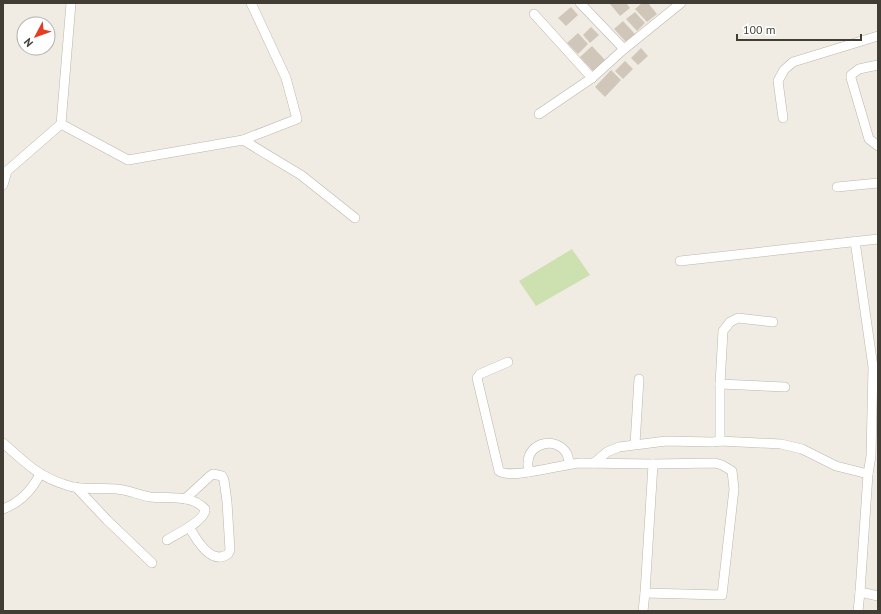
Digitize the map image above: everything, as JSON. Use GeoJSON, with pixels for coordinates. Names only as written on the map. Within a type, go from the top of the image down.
{"type":"FeatureCollection","features":[{"type":"Feature","properties":{"kind":"street"},"geometry":{"type":"LineString","coordinates":[[3,186],[7,171],[61,124],[71,3]]}},
{"type":"Feature","properties":{"kind":"street"},"geometry":{"type":"LineString","coordinates":[[61,124],[128,160],[243,140],[297,119],[286,78],[252,3]]}},
{"type":"Feature","properties":{"kind":"street"},"geometry":{"type":"LineString","coordinates":[[580,3],[624,49]]}},
{"type":"Feature","properties":{"kind":"street"},"geometry":{"type":"LineString","coordinates":[[539,114],[592,78],[624,49],[681,3]]}},
{"type":"Feature","properties":{"kind":"street"},"geometry":{"type":"LineString","coordinates":[[534,14],[592,78]]}},
{"type":"Feature","properties":{"kind":"street"},"geometry":{"type":"LineString","coordinates":[[783,118],[778,81],[784,70],[793,62],[878,36]]}},
{"type":"Feature","properties":{"kind":"street"},"geometry":{"type":"LineString","coordinates":[[878,65],[859,69],[851,75],[851,78],[869,139],[878,146]]}},
{"type":"Feature","properties":{"kind":"street"},"geometry":{"type":"LineString","coordinates":[[243,140],[301,175],[355,218]]}},
{"type":"Feature","properties":{"kind":"street"},"geometry":{"type":"LineString","coordinates":[[837,187],[878,183]]}},
{"type":"Feature","properties":{"kind":"street"},"geometry":{"type":"LineString","coordinates":[[680,261],[878,239]]}},
{"type":"Feature","properties":{"kind":"street"},"geometry":{"type":"LineString","coordinates":[[855,241],[873,367],[871,456],[868,474],[858,611]]}},
{"type":"Feature","properties":{"kind":"street"},"geometry":{"type":"LineString","coordinates":[[720,441],[720,384],[723,330],[730,322],[738,318],[773,322]]}},
{"type":"Feature","properties":{"kind":"street"},"geometry":{"type":"LineString","coordinates":[[508,362],[480,374],[476,378],[499,471],[506,474],[529,472],[569,463],[715,463],[732,471],[734,489],[722,595],[645,593]]}},
{"type":"Feature","properties":{"kind":"street"},"geometry":{"type":"LineString","coordinates":[[635,444],[639,379]]}},
{"type":"Feature","properties":{"kind":"street"},"geometry":{"type":"LineString","coordinates":[[720,384],[785,387]]}},
{"type":"Feature","properties":{"kind":"street"},"geometry":{"type":"LineString","coordinates":[[594,463],[607,452],[619,447],[635,444],[666,441],[720,441],[781,444],[802,449],[836,466],[868,474]]}},
{"type":"Feature","properties":{"kind":"street"},"geometry":{"type":"LineString","coordinates":[[3,443],[40,474],[67,486],[85,489],[117,489],[150,496],[192,500],[205,509],[203,516],[190,527],[167,540]]}},
{"type":"Feature","properties":{"kind":"street"},"geometry":{"type":"LineString","coordinates":[[529,472],[527,463],[530,454],[536,447],[544,443],[553,443],[562,447],[567,454],[569,463]]}},
{"type":"Feature","properties":{"kind":"street"},"geometry":{"type":"LineString","coordinates":[[643,611],[653,464]]}},
{"type":"Feature","properties":{"kind":"street"},"geometry":{"type":"LineString","coordinates":[[3,510],[22,498],[32,488],[40,474]]}},
{"type":"Feature","properties":{"kind":"street"},"geometry":{"type":"LineString","coordinates":[[185,499],[213,474],[222,476],[224,480],[227,502],[230,550],[228,554],[218,557],[213,555],[200,545],[190,527]]}},
{"type":"Feature","properties":{"kind":"street"},"geometry":{"type":"LineString","coordinates":[[76,487],[107,520],[152,563]]}},
{"type":"Feature","properties":{"kind":"street"},"geometry":{"type":"LineString","coordinates":[[860,592],[878,596]]}},
{"type":"Feature","properties":{"kind":"green space"},"geometry":{"type":"Polygon","coordinates":[[[572,249],[590,275],[536,306],[519,281],[572,249]]]}},
{"type":"Feature","properties":{"kind":"building"},"geometry":{"type":"Polygon","coordinates":[[[626,3],[630,8],[620,16],[610,4],[626,3]]]}},
{"type":"Feature","properties":{"kind":"building"},"geometry":{"type":"Polygon","coordinates":[[[642,3],[648,3],[657,14],[647,22],[635,9],[642,3]]]}},
{"type":"Feature","properties":{"kind":"building"},"geometry":{"type":"Polygon","coordinates":[[[571,7],[578,15],[566,26],[558,18],[571,7]]]}},
{"type":"Feature","properties":{"kind":"building"},"geometry":{"type":"Polygon","coordinates":[[[635,12],[645,23],[637,31],[626,19],[635,12]]]}},
{"type":"Feature","properties":{"kind":"building"},"geometry":{"type":"Polygon","coordinates":[[[623,21],[635,34],[626,42],[614,29],[623,21]]]}},
{"type":"Feature","properties":{"kind":"building"},"geometry":{"type":"Polygon","coordinates":[[[591,27],[599,35],[590,43],[583,35],[591,27]]]}},
{"type":"Feature","properties":{"kind":"building"},"geometry":{"type":"Polygon","coordinates":[[[578,33],[588,44],[578,54],[567,43],[578,33]]]}},
{"type":"Feature","properties":{"kind":"building"},"geometry":{"type":"Polygon","coordinates":[[[592,46],[605,60],[593,71],[580,57],[592,46]]]}},
{"type":"Feature","properties":{"kind":"building"},"geometry":{"type":"Polygon","coordinates":[[[641,48],[648,56],[638,65],[631,58],[641,48]]]}},
{"type":"Feature","properties":{"kind":"building"},"geometry":{"type":"Polygon","coordinates":[[[625,61],[633,69],[623,79],[615,71],[625,61]]]}},
{"type":"Feature","properties":{"kind":"building"},"geometry":{"type":"Polygon","coordinates":[[[611,70],[621,80],[605,97],[595,87],[611,70]]]}}]}
